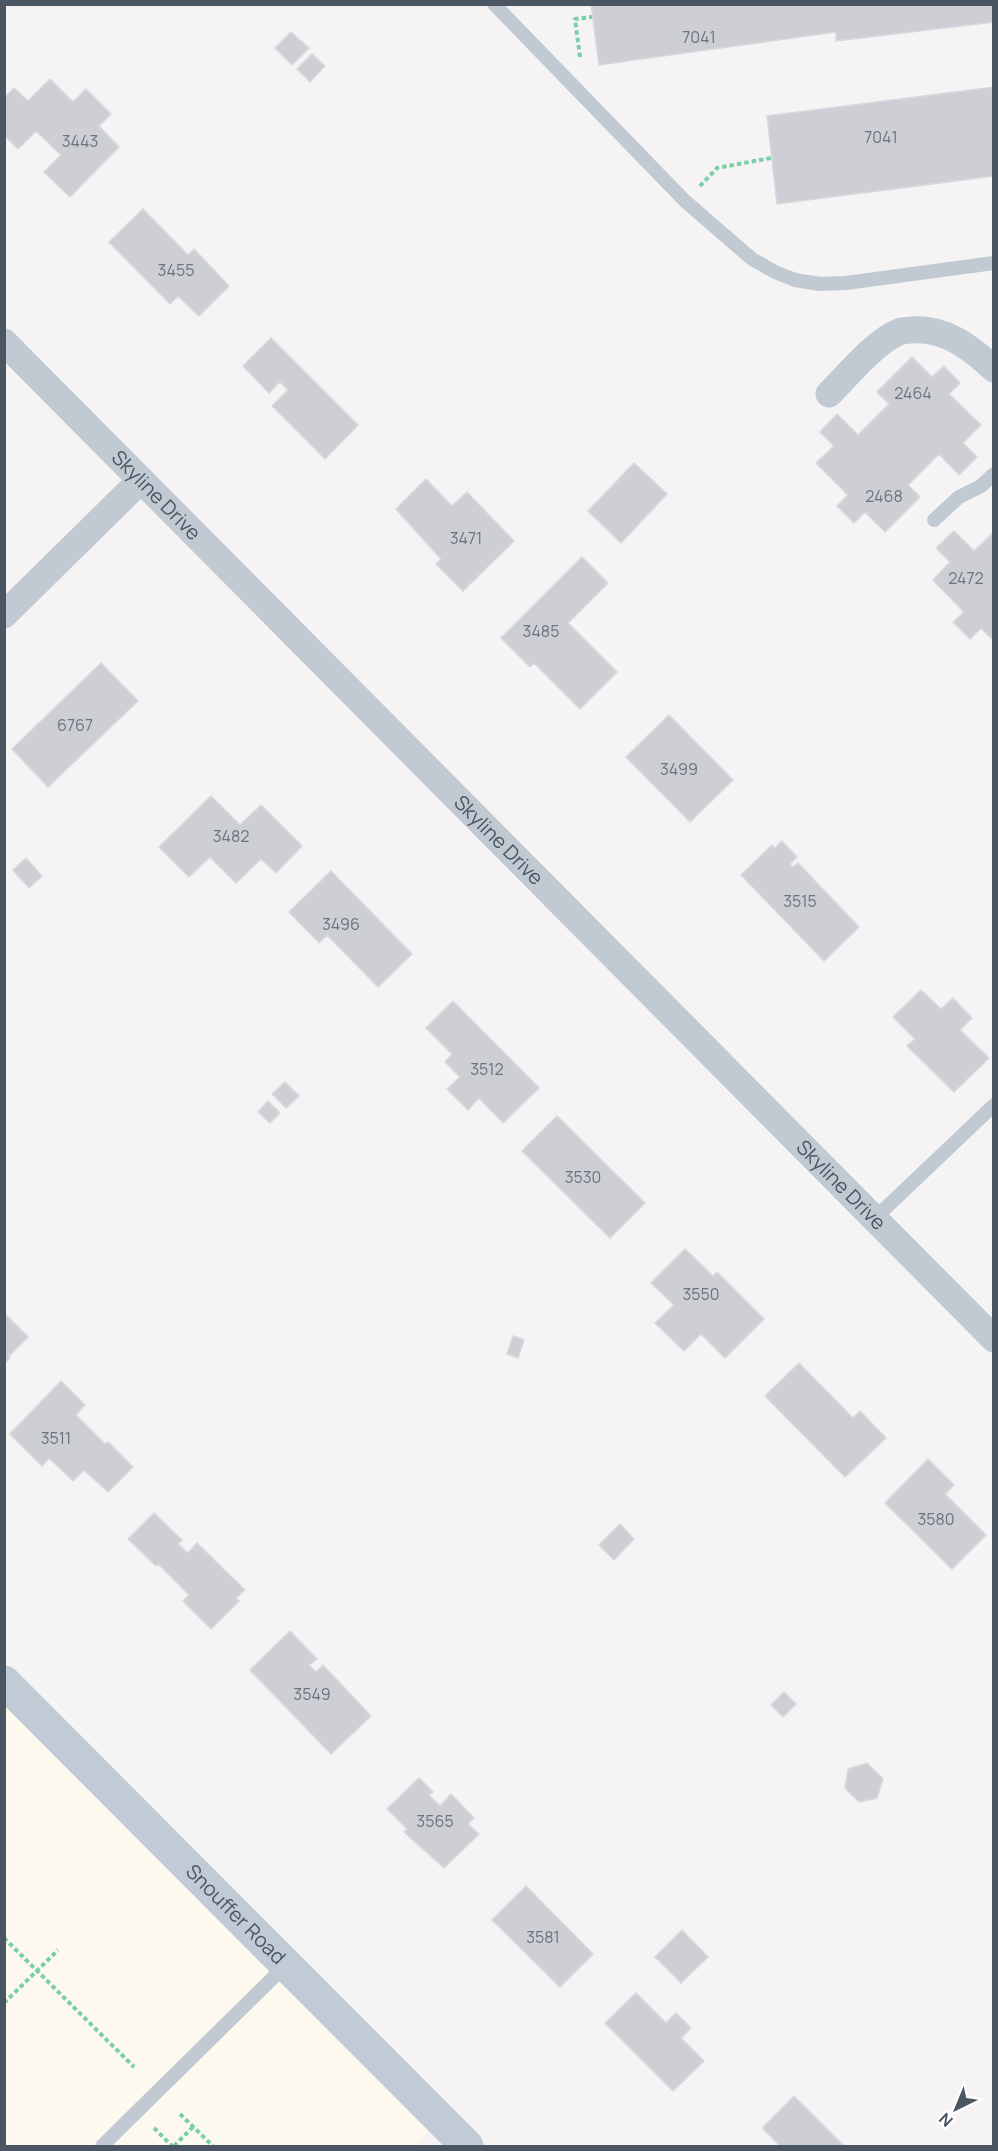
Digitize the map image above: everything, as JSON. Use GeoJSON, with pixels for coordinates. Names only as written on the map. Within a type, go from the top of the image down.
{"type":"FeatureCollection","features":[{"type":"Feature","properties":{"kind":"main road","name":"Snouffer Road"},"geometry":{"type":"LineString","coordinates":[[4,1682],[467,2146]]}},
{"type":"Feature","properties":{"kind":"street"},"geometry":{"type":"LineString","coordinates":[[829,394],[878,345],[899,332],[928,329],[949,335],[978,354],[993,369]]}},
{"type":"Feature","properties":{"kind":"street","name":"Skyline Drive"},"geometry":{"type":"LineString","coordinates":[[4,342],[993,1339]]}},
{"type":"Feature","properties":{"kind":"street"},"geometry":{"type":"LineString","coordinates":[[4,615],[141,480]]}},
{"type":"Feature","properties":{"kind":"lane"},"geometry":{"type":"LineString","coordinates":[[494,4],[686,201],[752,259],[775,272],[795,280],[820,284],[846,283],[993,262]]}},
{"type":"Feature","properties":{"kind":"lane"},"geometry":{"type":"LineString","coordinates":[[934,520],[959,497],[981,486],[993,474]]}},
{"type":"Feature","properties":{"kind":"lane"},"geometry":{"type":"LineString","coordinates":[[874,1219],[993,1105]]}},
{"type":"Feature","properties":{"kind":"lane"},"geometry":{"type":"LineString","coordinates":[[102,2146],[286,1965]]}},
{"type":"Feature","properties":{"kind":"path"},"geometry":{"type":"LineString","coordinates":[[586,98],[575,19],[592,17]]}},
{"type":"Feature","properties":{"kind":"path"},"geometry":{"type":"LineString","coordinates":[[686,201],[717,168],[771,158]]}},
{"type":"Feature","properties":{"kind":"path"},"geometry":{"type":"LineString","coordinates":[[4,1938],[134,2067]]}},
{"type":"Feature","properties":{"kind":"path"},"geometry":{"type":"LineString","coordinates":[[4,2003],[58,1950]]}},
{"type":"Feature","properties":{"kind":"path"},"geometry":{"type":"LineString","coordinates":[[180,2114],[213,2146]]}},
{"type":"Feature","properties":{"kind":"path"},"geometry":{"type":"LineString","coordinates":[[151,2126],[173,2146],[193,2127]]}},
{"type":"Feature","properties":{"kind":"shaded area"},"geometry":{"type":"Polygon","coordinates":[[[4,1671],[447,2113],[413,2146],[5,2146],[4,1671]]]}},
{"type":"Feature","properties":{"kind":"building"},"geometry":{"type":"Polygon","coordinates":[[[591,4],[994,4],[994,22],[836,41],[836,32],[599,65],[591,4]]]}},
{"type":"Feature","properties":{"kind":"building"},"geometry":{"type":"Polygon","coordinates":[[[291,32],[309,48],[292,65],[275,48],[291,32]]]}},
{"type":"Feature","properties":{"kind":"building"},"geometry":{"type":"Polygon","coordinates":[[[312,54],[325,66],[310,82],[297,69],[312,54]]]}},
{"type":"Feature","properties":{"kind":"building"},"geometry":{"type":"Polygon","coordinates":[[[50,79],[73,102],[86,89],[111,114],[99,126],[119,147],[70,197],[44,172],[61,155],[36,131],[18,149],[4,135],[4,98],[14,88],[28,101],[50,79]]]}},
{"type":"Feature","properties":{"kind":"building"},"geometry":{"type":"Polygon","coordinates":[[[994,87],[994,176],[777,204],[767,116],[994,87]]]}},
{"type":"Feature","properties":{"kind":"building"},"geometry":{"type":"Polygon","coordinates":[[[143,209],[188,255],[194,249],[229,286],[199,316],[178,296],[170,304],[109,242],[143,209]]]}},
{"type":"Feature","properties":{"kind":"building"},"geometry":{"type":"Polygon","coordinates":[[[271,338],[358,425],[325,459],[272,406],[288,390],[280,382],[269,393],[243,366],[271,338]]]}},
{"type":"Feature","properties":{"kind":"building"},"geometry":{"type":"Polygon","coordinates":[[[912,357],[932,377],[944,366],[960,383],[949,394],[981,425],[963,443],[977,457],[959,475],[939,454],[908,485],[920,497],[885,532],[865,512],[854,523],[837,506],[848,495],[816,463],[834,446],[820,432],[837,414],[858,435],[889,404],[877,392],[912,357]]]}},
{"type":"Feature","properties":{"kind":"building"},"geometry":{"type":"Polygon","coordinates":[[[634,463],[667,494],[621,543],[588,511],[634,463]]]}},
{"type":"Feature","properties":{"kind":"building"},"geometry":{"type":"Polygon","coordinates":[[[426,479],[452,506],[467,492],[514,541],[463,591],[436,564],[441,559],[396,509],[426,479]]]}},
{"type":"Feature","properties":{"kind":"building"},"geometry":{"type":"Polygon","coordinates":[[[954,531],[974,551],[994,532],[994,641],[981,628],[970,639],[953,622],[964,612],[933,580],[950,562],[936,548],[954,531]]]}},
{"type":"Feature","properties":{"kind":"building"},"geometry":{"type":"Polygon","coordinates":[[[582,557],[608,583],[568,623],[617,672],[580,709],[534,663],[530,667],[501,638],[582,557]]]}},
{"type":"Feature","properties":{"kind":"building"},"geometry":{"type":"Polygon","coordinates":[[[101,663],[138,701],[48,787],[12,749],[101,663]]]}},
{"type":"Feature","properties":{"kind":"building"},"geometry":{"type":"Polygon","coordinates":[[[669,715],[733,780],[690,822],[626,757],[669,715]]]}},
{"type":"Feature","properties":{"kind":"building"},"geometry":{"type":"Polygon","coordinates":[[[211,796],[240,825],[261,805],[302,846],[276,873],[261,859],[236,883],[210,857],[189,877],[159,847],[211,796]]]}},
{"type":"Feature","properties":{"kind":"building"},"geometry":{"type":"Polygon","coordinates":[[[782,841],[797,857],[790,864],[793,867],[798,863],[859,927],[824,961],[741,875],[772,845],[775,848],[782,841]]]}},
{"type":"Feature","properties":{"kind":"building"},"geometry":{"type":"Polygon","coordinates":[[[26,858],[42,876],[29,888],[13,870],[26,858]]]}},
{"type":"Feature","properties":{"kind":"building"},"geometry":{"type":"Polygon","coordinates":[[[331,871],[412,954],[378,987],[327,935],[319,943],[289,912],[331,871]]]}},
{"type":"Feature","properties":{"kind":"building"},"geometry":{"type":"Polygon","coordinates":[[[921,990],[941,1009],[953,998],[972,1018],[960,1030],[989,1058],[954,1092],[907,1046],[915,1039],[893,1017],[921,990]]]}},
{"type":"Feature","properties":{"kind":"building"},"geometry":{"type":"Polygon","coordinates":[[[453,1001],[539,1088],[503,1123],[479,1098],[468,1110],[447,1089],[460,1077],[445,1062],[452,1054],[426,1028],[453,1001]]]}},
{"type":"Feature","properties":{"kind":"building"},"geometry":{"type":"Polygon","coordinates":[[[285,1082],[299,1096],[286,1108],[272,1094],[285,1082]]]}},
{"type":"Feature","properties":{"kind":"building"},"geometry":{"type":"Polygon","coordinates":[[[268,1101],[280,1113],[270,1123],[258,1112],[268,1101]]]}},
{"type":"Feature","properties":{"kind":"building"},"geometry":{"type":"Polygon","coordinates":[[[557,1116],[645,1203],[610,1238],[522,1151],[557,1116]]]}},
{"type":"Feature","properties":{"kind":"building"},"geometry":{"type":"Polygon","coordinates":[[[685,1249],[713,1276],[717,1272],[764,1319],[725,1358],[701,1334],[684,1351],[655,1323],[674,1305],[651,1283],[685,1249]]]}},
{"type":"Feature","properties":{"kind":"building"},"geometry":{"type":"Polygon","coordinates":[[[4,1313],[28,1337],[4,1364],[4,1313]]]}},
{"type":"Feature","properties":{"kind":"building"},"geometry":{"type":"Polygon","coordinates":[[[513,1336],[524,1340],[518,1358],[507,1354],[513,1336]]]}},
{"type":"Feature","properties":{"kind":"building"},"geometry":{"type":"Polygon","coordinates":[[[799,1363],[853,1418],[860,1411],[886,1438],[845,1477],[765,1396],[799,1363]]]}},
{"type":"Feature","properties":{"kind":"building"},"geometry":{"type":"Polygon","coordinates":[[[61,1381],[85,1405],[76,1415],[105,1444],[108,1442],[133,1467],[108,1492],[84,1470],[73,1481],[49,1458],[42,1466],[10,1434],[61,1381]]]}},
{"type":"Feature","properties":{"kind":"building"},"geometry":{"type":"Polygon","coordinates":[[[928,1459],[954,1485],[945,1494],[986,1535],[952,1569],[885,1503],[928,1459]]]}},
{"type":"Feature","properties":{"kind":"building"},"geometry":{"type":"Polygon","coordinates":[[[154,1513],[182,1540],[178,1544],[188,1553],[197,1543],[245,1590],[236,1598],[239,1601],[211,1629],[183,1601],[189,1595],[158,1564],[156,1566],[128,1539],[154,1513]]]}},
{"type":"Feature","properties":{"kind":"building"},"geometry":{"type":"Polygon","coordinates":[[[620,1524],[634,1539],[614,1560],[599,1545],[620,1524]]]}},
{"type":"Feature","properties":{"kind":"building"},"geometry":{"type":"Polygon","coordinates":[[[290,1631],[317,1659],[309,1665],[316,1672],[323,1665],[371,1716],[331,1754],[250,1670],[290,1631]]]}},
{"type":"Feature","properties":{"kind":"building"},"geometry":{"type":"Polygon","coordinates":[[[784,1692],[796,1704],[783,1717],[771,1705],[784,1692]]]}},
{"type":"Feature","properties":{"kind":"building"},"geometry":{"type":"Polygon","coordinates":[[[867,1763],[883,1779],[877,1798],[859,1802],[845,1788],[848,1769],[867,1763]]]}},
{"type":"Feature","properties":{"kind":"building"},"geometry":{"type":"Polygon","coordinates":[[[419,1778],[433,1792],[429,1795],[440,1806],[451,1794],[474,1818],[468,1824],[479,1834],[444,1868],[404,1832],[407,1829],[387,1809],[419,1778]]]}},
{"type":"Feature","properties":{"kind":"building"},"geometry":{"type":"Polygon","coordinates":[[[526,1886],[593,1954],[560,1987],[492,1920],[526,1886]]]}},
{"type":"Feature","properties":{"kind":"building"},"geometry":{"type":"Polygon","coordinates":[[[682,1930],[708,1957],[681,1983],[655,1957],[682,1930]]]}},
{"type":"Feature","properties":{"kind":"building"},"geometry":{"type":"Polygon","coordinates":[[[636,1993],[666,2023],[676,2013],[691,2028],[681,2038],[704,2061],[673,2091],[605,2023],[636,1993]]]}},
{"type":"Feature","properties":{"kind":"building"},"geometry":{"type":"Polygon","coordinates":[[[794,2096],[844,2146],[780,2146],[762,2128],[794,2096]]]}}]}
